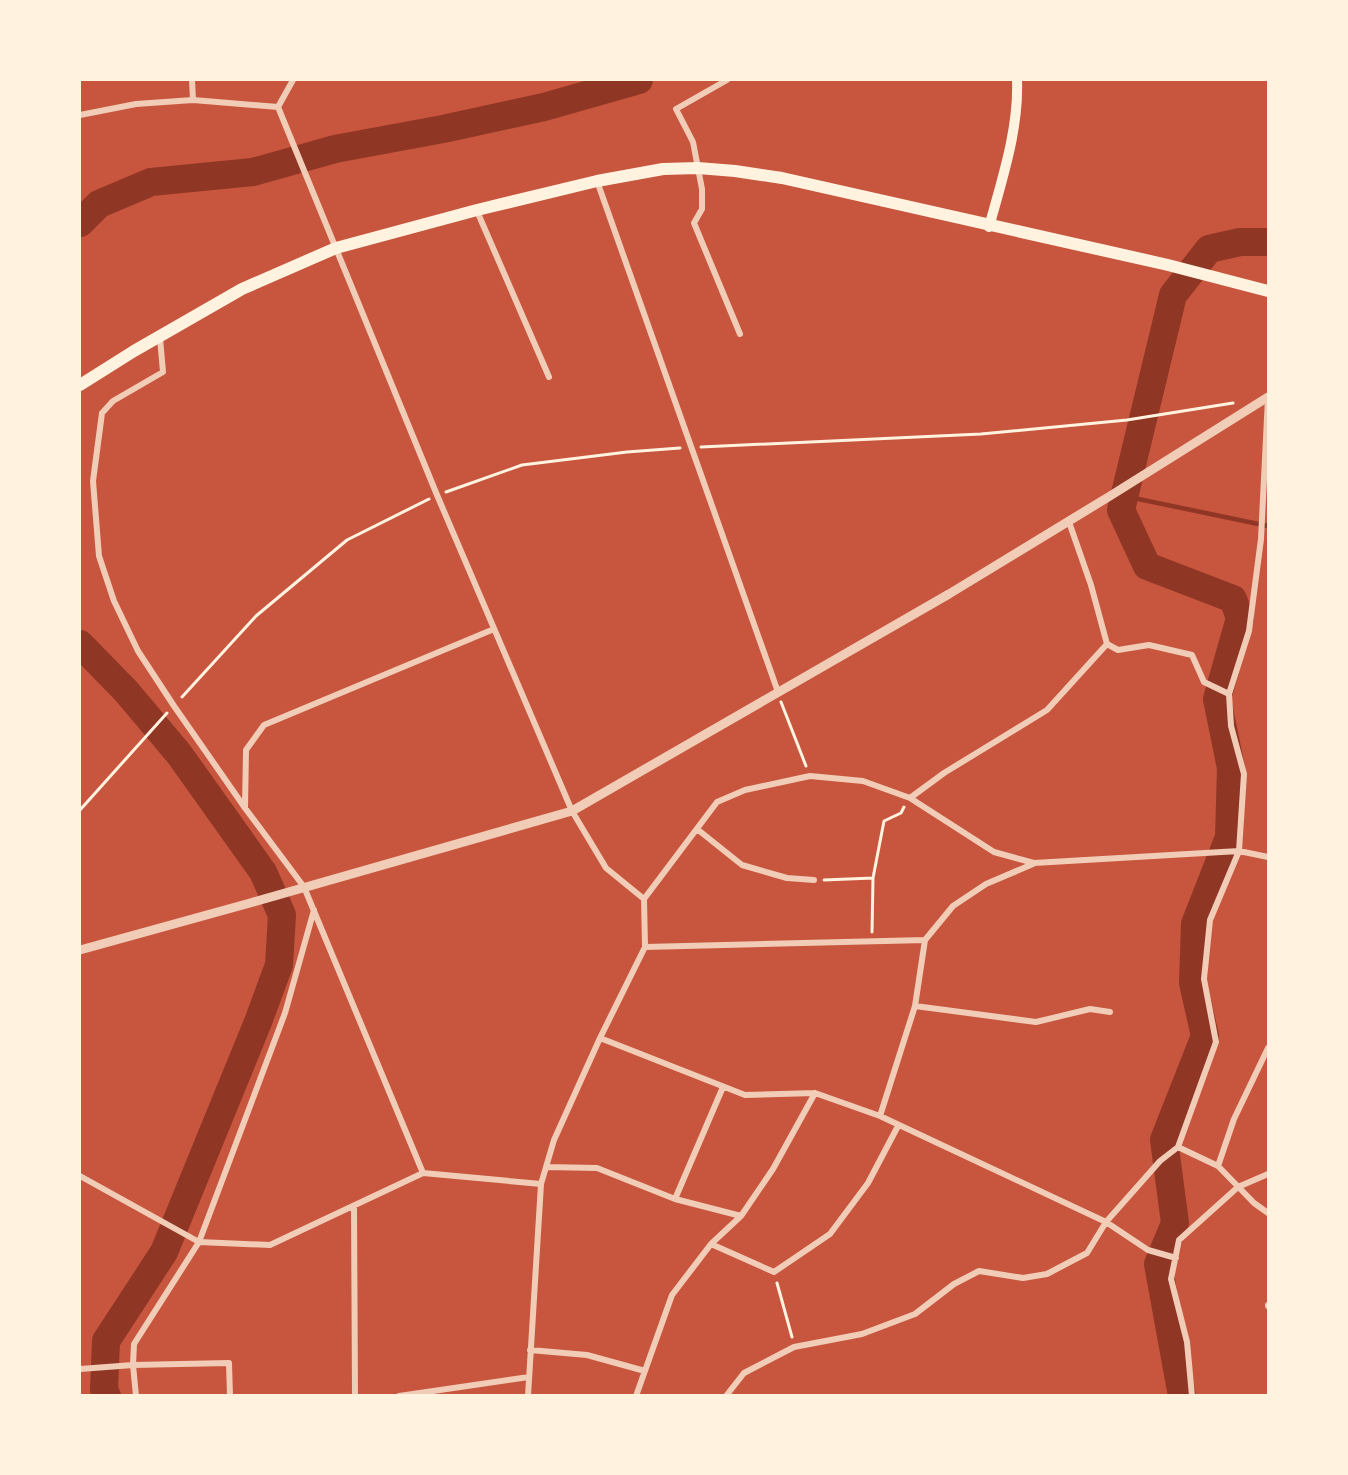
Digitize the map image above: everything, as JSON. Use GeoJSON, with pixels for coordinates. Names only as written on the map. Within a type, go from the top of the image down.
{"type":"FeatureCollection","features":[{"type":"Feature","properties":{"kind":"main road"},"geometry":{"type":"LineString","coordinates":[[989,226],[1007,163],[1014,124],[1017,80]]}},
{"type":"Feature","properties":{"kind":"main road"},"geometry":{"type":"LineString","coordinates":[[80,385],[242,289],[336,248],[597,181],[663,169],[698,168],[782,178],[1168,265],[1269,291]]}},
{"type":"Feature","properties":{"kind":"street"},"geometry":{"type":"LineString","coordinates":[[192,80],[193,100]]}},
{"type":"Feature","properties":{"kind":"street"},"geometry":{"type":"LineString","coordinates":[[278,107],[293,80]]}},
{"type":"Feature","properties":{"kind":"street"},"geometry":{"type":"LineString","coordinates":[[727,80],[676,109],[693,142],[702,189],[702,209],[694,223],[740,334]]}},
{"type":"Feature","properties":{"kind":"street"},"geometry":{"type":"LineString","coordinates":[[80,115],[136,104],[193,100],[278,107]]}},
{"type":"Feature","properties":{"kind":"street"},"geometry":{"type":"LineString","coordinates":[[278,107],[437,495],[572,811],[606,868],[644,899]]}},
{"type":"Feature","properties":{"kind":"street"},"geometry":{"type":"LineString","coordinates":[[597,181],[777,692]]}},
{"type":"Feature","properties":{"kind":"street"},"geometry":{"type":"LineString","coordinates":[[477,210],[549,376]]}},
{"type":"Feature","properties":{"kind":"street"},"geometry":{"type":"LineString","coordinates":[[160,338],[163,372],[113,401],[102,413],[93,481],[99,556],[114,601],[138,651],[245,808],[304,887],[423,1173]]}},
{"type":"Feature","properties":{"kind":"street"},"geometry":{"type":"LineString","coordinates":[[80,950],[572,811],[949,594],[1268,398]]}},
{"type":"Feature","properties":{"kind":"street"},"geometry":{"type":"LineString","coordinates":[[726,1395],[744,1373],[794,1347],[862,1334],[915,1314],[954,1284],[979,1271],[1023,1278],[1047,1275],[1087,1253],[1106,1222],[1160,1161],[1178,1147],[1216,1042],[1204,979],[1210,920],[1239,851],[1244,774],[1231,726],[1229,694],[1249,631],[1261,539],[1268,398]]}},
{"type":"Feature","properties":{"kind":"street"},"geometry":{"type":"LineString","coordinates":[[1069,522],[1091,585],[1107,644],[1118,650],[1149,645],[1191,656],[1204,682],[1229,694]]}},
{"type":"Feature","properties":{"kind":"street"},"geometry":{"type":"LineString","coordinates":[[245,808],[246,750],[264,725],[494,629]]}},
{"type":"Feature","properties":{"kind":"street"},"geometry":{"type":"LineString","coordinates":[[910,798],[944,773],[1047,710],[1107,644]]}},
{"type":"Feature","properties":{"kind":"street"},"geometry":{"type":"LineString","coordinates":[[528,1395],[541,1184],[554,1140],[600,1038],[645,947],[644,899],[717,802],[745,790],[810,776],[863,781],[910,798],[994,852],[1034,863],[1239,851],[1269,857]]}},
{"type":"Feature","properties":{"kind":"street"},"geometry":{"type":"LineString","coordinates":[[697,829],[742,865],[787,878],[814,880]]}},
{"type":"Feature","properties":{"kind":"street"},"geometry":{"type":"LineString","coordinates":[[880,1116],[915,1006],[925,940],[953,906],[986,884],[1034,863]]}},
{"type":"Feature","properties":{"kind":"street"},"geometry":{"type":"LineString","coordinates":[[136,1395],[133,1365],[134,1344],[199,1242],[285,1013],[314,910]]}},
{"type":"Feature","properties":{"kind":"street"},"geometry":{"type":"LineString","coordinates":[[645,947],[925,940]]}},
{"type":"Feature","properties":{"kind":"street"},"geometry":{"type":"LineString","coordinates":[[915,1006],[1036,1022],[1090,1009],[1110,1012]]}},
{"type":"Feature","properties":{"kind":"street"},"geometry":{"type":"LineString","coordinates":[[600,1038],[745,1095],[814,1093],[880,1116],[1106,1222],[1148,1250],[1176,1258]]}},
{"type":"Feature","properties":{"kind":"street"},"geometry":{"type":"LineString","coordinates":[[1218,1166],[1234,1119],[1269,1048]]}},
{"type":"Feature","properties":{"kind":"street"},"geometry":{"type":"LineString","coordinates":[[675,1199],[723,1087]]}},
{"type":"Feature","properties":{"kind":"street"},"geometry":{"type":"LineString","coordinates":[[636,1395],[672,1294],[711,1244],[741,1216],[773,1169],[814,1093]]}},
{"type":"Feature","properties":{"kind":"street"},"geometry":{"type":"LineString","coordinates":[[711,1244],[774,1272],[830,1234],[868,1183],[898,1126]]}},
{"type":"Feature","properties":{"kind":"street"},"geometry":{"type":"LineString","coordinates":[[1178,1147],[1218,1166],[1254,1203],[1269,1213]]}},
{"type":"Feature","properties":{"kind":"street"},"geometry":{"type":"LineString","coordinates":[[546,1167],[597,1168],[675,1199],[741,1216]]}},
{"type":"Feature","properties":{"kind":"street"},"geometry":{"type":"LineString","coordinates":[[80,1176],[199,1242],[270,1245],[423,1173],[541,1184]]}},
{"type":"Feature","properties":{"kind":"street"},"geometry":{"type":"LineString","coordinates":[[1192,1395],[1187,1342],[1171,1279],[1179,1240],[1238,1187],[1269,1174]]}},
{"type":"Feature","properties":{"kind":"street"},"geometry":{"type":"LineString","coordinates":[[354,1206],[355,1395]]}},
{"type":"Feature","properties":{"kind":"street"},"geometry":{"type":"LineString","coordinates":[[530,1350],[587,1355],[645,1371]]}},
{"type":"Feature","properties":{"kind":"street"},"geometry":{"type":"LineString","coordinates":[[80,1369],[133,1365],[229,1363],[230,1395]]}},
{"type":"Feature","properties":{"kind":"street"},"geometry":{"type":"LineString","coordinates":[[399,1395],[529,1377]]}},
{"type":"Feature","properties":{"kind":"path"},"geometry":{"type":"LineString","coordinates":[[80,810],[256,616],[347,540],[437,495],[522,465],[689,447],[981,434],[1127,420],[1235,403]]}},
{"type":"Feature","properties":{"kind":"path"},"geometry":{"type":"LineString","coordinates":[[777,692],[810,776]]}},
{"type":"Feature","properties":{"kind":"path"},"geometry":{"type":"LineString","coordinates":[[872,939],[873,878],[884,821],[901,813],[910,798]]}},
{"type":"Feature","properties":{"kind":"path"},"geometry":{"type":"LineString","coordinates":[[814,880],[873,878]]}},
{"type":"Feature","properties":{"kind":"path"},"geometry":{"type":"LineString","coordinates":[[774,1272],[794,1347]]}},
{"type":"Feature","properties":{"kind":"waterway"},"geometry":{"type":"LineString","coordinates":[[80,223],[99,204],[151,182],[253,172],[335,149],[544,107],[639,80]]}},
{"type":"Feature","properties":{"kind":"waterway"},"geometry":{"type":"LineString","coordinates":[[1182,1396],[1158,1264],[1175,1223],[1164,1140],[1205,1036],[1193,983],[1195,924],[1229,837],[1231,768],[1217,699],[1240,618],[1233,599],[1147,566],[1121,510],[1173,295],[1209,249],[1240,242],[1268,242]]}},
{"type":"Feature","properties":{"kind":"waterway"},"geometry":{"type":"LineString","coordinates":[[1124,496],[1268,526]]}},
{"type":"Feature","properties":{"kind":"waterway"},"geometry":{"type":"LineString","coordinates":[[80,644],[126,691],[179,754],[263,872],[282,915],[279,965],[164,1252],[106,1341],[104,1390],[107,1396]]}}]}
